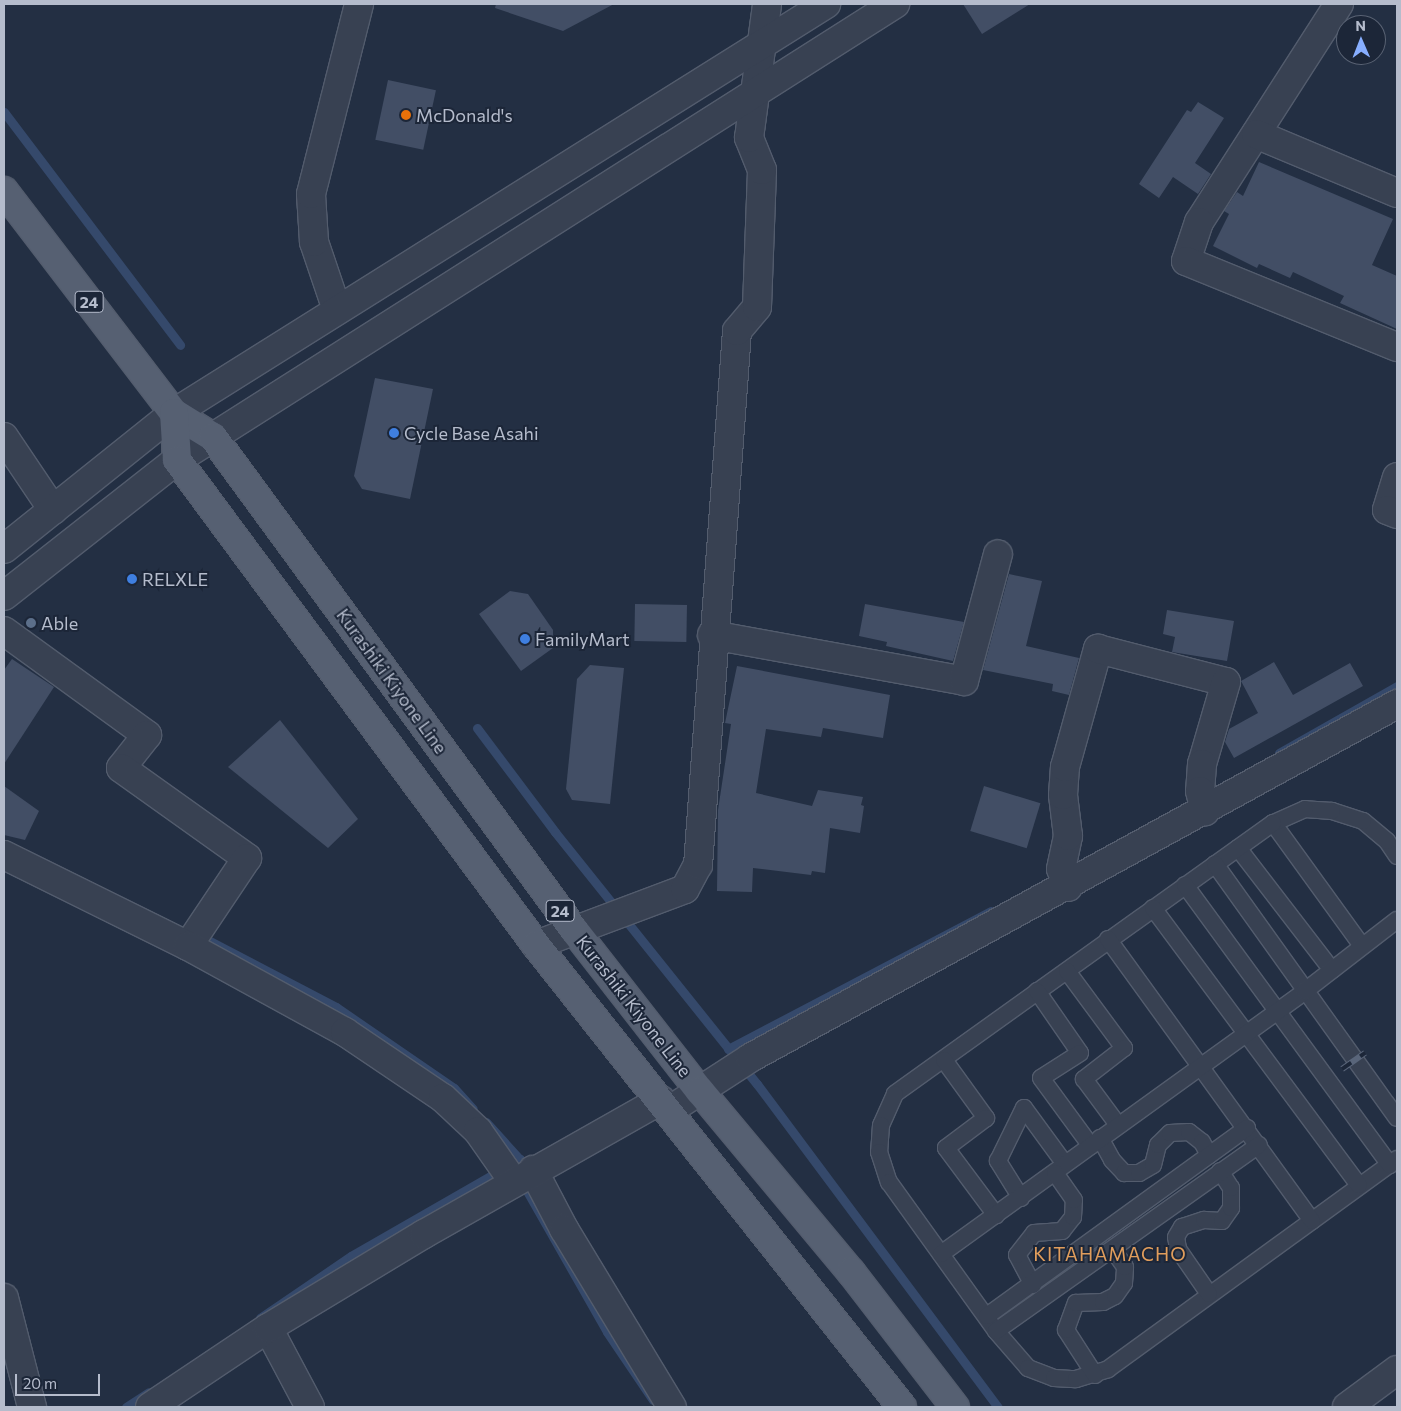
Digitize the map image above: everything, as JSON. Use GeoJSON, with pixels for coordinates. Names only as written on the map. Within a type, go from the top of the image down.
{"type":"FeatureCollection","features":[{"type":"Feature","properties":{"kind":"main road","name":"Kurashiki Kiyone Line"},"geometry":{"type":"LineString","coordinates":[[4,191],[174,413],[212,437],[574,930],[700,1091],[851,1272],[955,1407]]}},
{"type":"Feature","properties":{"kind":"main road"},"geometry":{"type":"LineString","coordinates":[[174,413],[177,460]]}},
{"type":"Feature","properties":{"kind":"main road","name":"Kurashiki Kiyone Line"},"geometry":{"type":"LineString","coordinates":[[177,460],[536,945],[665,1105],[902,1407]]}},
{"type":"Feature","properties":{"kind":"street"},"geometry":{"type":"LineString","coordinates":[[337,310],[314,242],[311,194],[359,4]]}},
{"type":"Feature","properties":{"kind":"street"},"geometry":{"type":"LineString","coordinates":[[536,945],[685,889],[698,865],[712,635],[737,331],[758,306],[762,170],[749,138],[767,4]]}},
{"type":"Feature","properties":{"kind":"street"},"geometry":{"type":"LineString","coordinates":[[4,549],[174,413],[826,4]]}},
{"type":"Feature","properties":{"kind":"street"},"geometry":{"type":"LineString","coordinates":[[4,596],[177,460],[754,91],[896,4]]}},
{"type":"Feature","properties":{"kind":"street"},"geometry":{"type":"LineString","coordinates":[[1339,4],[1199,222],[1186,261],[1397,347]]}},
{"type":"Feature","properties":{"kind":"street"},"geometry":{"type":"LineString","coordinates":[[1256,134],[1397,193]]}},
{"type":"Feature","properties":{"kind":"street"},"geometry":{"type":"LineString","coordinates":[[4,437],[53,510]]}},
{"type":"Feature","properties":{"kind":"street"},"geometry":{"type":"LineString","coordinates":[[1397,477],[1386,510],[1397,514]]}},
{"type":"Feature","properties":{"kind":"street"},"geometry":{"type":"LineString","coordinates":[[712,635],[964,682],[998,554]]}},
{"type":"Feature","properties":{"kind":"street"},"geometry":{"type":"LineString","coordinates":[[4,631],[146,734],[121,768],[247,858],[188,946]]}},
{"type":"Feature","properties":{"kind":"street"},"geometry":{"type":"LineString","coordinates":[[1064,877],[1068,836],[1063,795],[1065,767],[1098,649],[1226,682],[1202,764],[1202,801]]}},
{"type":"Feature","properties":{"kind":"street"},"geometry":{"type":"LineString","coordinates":[[150,1407],[268,1328],[513,1172],[700,1091],[739,1066],[1064,877],[1202,801],[1397,704]]}},
{"type":"Feature","properties":{"kind":"street"},"geometry":{"type":"LineString","coordinates":[[4,855],[188,946],[345,1032],[443,1098],[478,1131],[564,1229],[672,1407]]}},
{"type":"Feature","properties":{"kind":"street"},"geometry":{"type":"LineString","coordinates":[[4,1298],[32,1407]]}},
{"type":"Feature","properties":{"kind":"street"},"geometry":{"type":"LineString","coordinates":[[268,1328],[310,1407]]}},
{"type":"Feature","properties":{"kind":"street"},"geometry":{"type":"LineString","coordinates":[[1347,1407],[1397,1370]]}},
{"type":"Feature","properties":{"kind":"lane"},"geometry":{"type":"LineString","coordinates":[[1185,885],[1394,1162],[1094,1375],[1076,1379],[1054,1378],[1028,1368],[996,1331],[889,1182],[879,1152],[881,1125],[895,1094],[944,1060],[1037,990],[1067,971],[1108,939],[1273,823],[1305,809],[1332,811],[1363,821],[1387,841],[1397,856]]}},
{"type":"Feature","properties":{"kind":"lane"},"geometry":{"type":"LineString","coordinates":[[1273,823],[1362,946]]}},
{"type":"Feature","properties":{"kind":"lane"},"geometry":{"type":"LineString","coordinates":[[1238,848],[1332,970]]}},
{"type":"Feature","properties":{"kind":"lane"},"geometry":{"type":"LineString","coordinates":[[1215,864],[1304,991],[1397,1118]]}},
{"type":"Feature","properties":{"kind":"lane"},"geometry":{"type":"LineString","coordinates":[[1153,908],[1244,1034],[1359,1186]]}},
{"type":"Feature","properties":{"kind":"lane"},"geometry":{"type":"LineString","coordinates":[[941,1254],[1202,1066],[1397,920]]}},
{"type":"Feature","properties":{"kind":"lane"},"geometry":{"type":"LineString","coordinates":[[1108,939],[1247,1128],[1312,1221]]}},
{"type":"Feature","properties":{"kind":"lane"},"geometry":{"type":"LineString","coordinates":[[1067,971],[1124,1048],[1084,1079],[1118,1125]]}},
{"type":"Feature","properties":{"kind":"lane"},"geometry":{"type":"LineString","coordinates":[[1037,990],[1080,1053],[1041,1078],[1124,1173],[1139,1173],[1153,1164],[1158,1145],[1170,1132],[1188,1132],[1202,1142],[1209,1155]]}},
{"type":"Feature","properties":{"kind":"lane"},"geometry":{"type":"LineString","coordinates":[[944,1060],[986,1118],[946,1148],[996,1214]]}},
{"type":"Feature","properties":{"kind":"lane"},"geometry":{"type":"LineString","coordinates":[[1021,1198],[998,1161],[1024,1108],[1060,1168],[1074,1200],[1073,1218],[1062,1231],[1034,1233],[1017,1255],[1033,1285]]}},
{"type":"Feature","properties":{"kind":"lane"},"geometry":{"type":"LineString","coordinates":[[987,1316],[1033,1285],[1247,1128]]}},
{"type":"Feature","properties":{"kind":"lane"},"geometry":{"type":"LineString","coordinates":[[996,1331],[1259,1145]]}},
{"type":"Feature","properties":{"kind":"lane"},"geometry":{"type":"LineString","coordinates":[[1209,1294],[1178,1249],[1176,1237],[1182,1227],[1204,1220],[1222,1221],[1231,1208],[1231,1188],[1220,1171]]}},
{"type":"Feature","properties":{"kind":"lane"},"geometry":{"type":"LineString","coordinates":[[1094,1375],[1066,1330],[1076,1302],[1103,1302],[1115,1296],[1124,1283],[1125,1267],[1113,1250]]}},
{"type":"Feature","properties":{"kind":"building"},"geometry":{"type":"Polygon","coordinates":[[[496,4],[614,4],[563,31],[495,8],[496,4]]]}},
{"type":"Feature","properties":{"kind":"building"},"geometry":{"type":"Polygon","coordinates":[[[963,4],[1030,4],[982,34],[963,4]]]}},
{"type":"Feature","properties":{"kind":"building","name":"McDonald's"},"geometry":{"type":"Polygon","coordinates":[[[388,80],[436,90],[423,150],[375,140],[388,80]]]}},
{"type":"Feature","properties":{"kind":"building"},"geometry":{"type":"Polygon","coordinates":[[[1198,102],[1224,118],[1195,163],[1211,174],[1198,194],[1173,177],[1159,198],[1139,184],[1187,110],[1191,112],[1198,102]]]}},
{"type":"Feature","properties":{"kind":"building"},"geometry":{"type":"Polygon","coordinates":[[[1259,162],[1393,219],[1372,265],[1397,276],[1397,329],[1340,303],[1344,296],[1293,272],[1290,278],[1259,264],[1257,268],[1213,246],[1229,214],[1224,211],[1237,192],[1243,196],[1259,162]]]}},
{"type":"Feature","properties":{"kind":"building","name":"Cycle Base Asahi"},"geometry":{"type":"Polygon","coordinates":[[[375,378],[433,389],[410,499],[362,489],[354,476],[375,378]]]}},
{"type":"Feature","properties":{"kind":"building"},"geometry":{"type":"Polygon","coordinates":[[[1009,574],[1042,581],[1026,646],[1079,658],[1069,695],[1052,691],[1053,684],[983,670],[1009,574]]]}},
{"type":"Feature","properties":{"kind":"building","name":"FamilyMart"},"geometry":{"type":"Polygon","coordinates":[[[510,591],[528,594],[553,630],[553,648],[521,671],[479,614],[510,591]]]}},
{"type":"Feature","properties":{"kind":"building"},"geometry":{"type":"Polygon","coordinates":[[[635,604],[687,605],[686,642],[634,641],[635,604]]]}},
{"type":"Feature","properties":{"kind":"building"},"geometry":{"type":"Polygon","coordinates":[[[865,604],[964,622],[953,661],[886,646],[887,642],[859,636],[865,604]]]}},
{"type":"Feature","properties":{"kind":"building"},"geometry":{"type":"Polygon","coordinates":[[[1167,610],[1234,621],[1227,661],[1172,652],[1175,637],[1163,634],[1167,610]]]}},
{"type":"Feature","properties":{"kind":"building"},"geometry":{"type":"Polygon","coordinates":[[[12,659],[54,687],[4,764],[4,670],[12,659]]]}},
{"type":"Feature","properties":{"kind":"building"},"geometry":{"type":"Polygon","coordinates":[[[1274,662],[1293,695],[1350,663],[1363,686],[1234,758],[1225,742],[1229,729],[1258,713],[1241,681],[1274,662]]]}},
{"type":"Feature","properties":{"kind":"building"},"geometry":{"type":"Polygon","coordinates":[[[590,665],[624,668],[610,804],[572,800],[566,789],[577,679],[590,665]]]}},
{"type":"Feature","properties":{"kind":"building"},"geometry":{"type":"Polygon","coordinates":[[[737,666],[890,695],[883,738],[823,728],[821,737],[766,729],[756,793],[812,806],[818,790],[863,797],[861,805],[864,806],[860,833],[830,828],[825,873],[812,871],[811,875],[753,868],[752,892],[717,891],[718,810],[731,724],[725,723],[737,666]]]}},
{"type":"Feature","properties":{"kind":"building"},"geometry":{"type":"Polygon","coordinates":[[[280,720],[358,819],[328,848],[228,767],[280,720]]]}},
{"type":"Feature","properties":{"kind":"building"},"geometry":{"type":"Polygon","coordinates":[[[4,786],[39,811],[25,840],[4,835],[4,786]]]}},
{"type":"Feature","properties":{"kind":"building"},"geometry":{"type":"Polygon","coordinates":[[[984,786],[1040,803],[1027,848],[970,831],[984,786]]]}},
{"type":"Feature","properties":{"kind":"waterway"},"geometry":{"type":"LineString","coordinates":[[4,112],[180,345]]}},
{"type":"Feature","properties":{"kind":"waterway"},"geometry":{"type":"LineString","coordinates":[[1279,753],[1397,686]]}},
{"type":"Feature","properties":{"kind":"waterway"},"geometry":{"type":"LineString","coordinates":[[477,728],[555,832],[757,1084],[998,1407]]}},
{"type":"Feature","properties":{"kind":"waterway"},"geometry":{"type":"LineString","coordinates":[[728,1049],[991,911]]}},
{"type":"Feature","properties":{"kind":"waterway"},"geometry":{"type":"LineString","coordinates":[[204,938],[336,1007],[454,1088],[473,1109]]}},
{"type":"Feature","properties":{"kind":"waterway"},"geometry":{"type":"LineString","coordinates":[[486,1122],[522,1162]]}},
{"type":"Feature","properties":{"kind":"waterway"},"geometry":{"type":"LineString","coordinates":[[260,1318],[351,1256],[520,1159]]}},
{"type":"Feature","properties":{"kind":"waterway"},"geometry":{"type":"LineString","coordinates":[[527,1191],[607,1332],[653,1400]]}},
{"type":"Feature","properties":{"kind":"waterway"},"geometry":{"type":"LineString","coordinates":[[126,1407],[149,1392]]}},
{"type":"Feature","properties":{"kind":"railway"},"geometry":{"type":"LineString","coordinates":[[1342,1069],[1365,1053]]}},
{"type":"Feature","properties":{"kind":"place","name":"McDonald's"},"geometry":{"type":"Point","coordinates":[406,115]}},
{"type":"Feature","properties":{"kind":"place","name":"Cycle Base Asahi"},"geometry":{"type":"Point","coordinates":[394,433]}},
{"type":"Feature","properties":{"kind":"place","name":"RELXLE"},"geometry":{"type":"Point","coordinates":[132,579]}},
{"type":"Feature","properties":{"kind":"place","name":"Able"},"geometry":{"type":"Point","coordinates":[31,623]}},
{"type":"Feature","properties":{"kind":"place","name":"FamilyMart"},"geometry":{"type":"Point","coordinates":[525,639]}},
{"type":"Feature","properties":{"kind":"district","name":"KITAHAMACHO"},"geometry":{"type":"Point","coordinates":[1110,1254]}}]}
